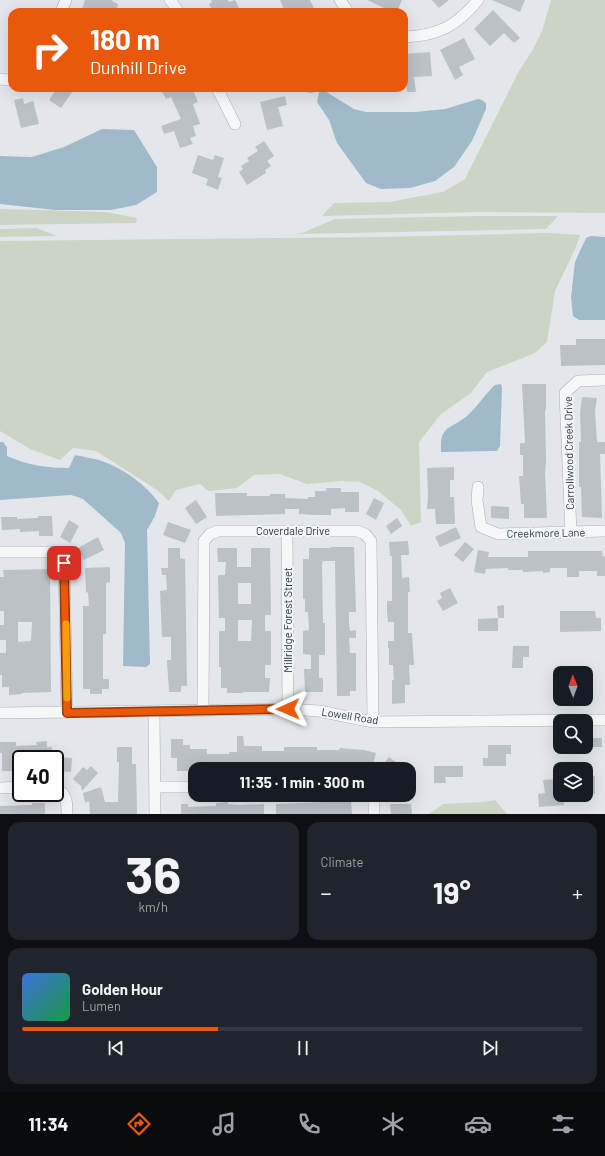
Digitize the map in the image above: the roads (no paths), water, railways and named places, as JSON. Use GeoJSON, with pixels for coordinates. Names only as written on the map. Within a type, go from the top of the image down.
{"type":"FeatureCollection","features":[{"type":"Feature","properties":{"kind":"street"},"geometry":{"type":"LineString","coordinates":[[408,37],[419,37],[442,31],[460,19],[478,0]]}},
{"type":"Feature","properties":{"kind":"street"},"geometry":{"type":"LineString","coordinates":[[219,92],[235,124]]}},
{"type":"Feature","properties":{"kind":"street","name":"Carrollwood Creek Drive"},"geometry":{"type":"LineString","coordinates":[[571,532],[565,393],[578,381],[605,380]]}},
{"type":"Feature","properties":{"kind":"street","name":"Creekmore Lane"},"geometry":{"type":"LineString","coordinates":[[478,487],[477,500],[481,527],[498,534],[605,531]]}},
{"type":"Feature","properties":{"kind":"street","name":"Coverdale Drive"},"geometry":{"type":"LineString","coordinates":[[203,711],[204,541],[210,534],[218,531],[356,531],[365,534],[371,541],[373,722]]}},
{"type":"Feature","properties":{"kind":"street","name":"Millridge Forest Street"},"geometry":{"type":"LineString","coordinates":[[287,531],[288,709]]}},
{"type":"Feature","properties":{"kind":"street"},"geometry":{"type":"LineString","coordinates":[[0,552],[50,552],[58,556],[64,563],[67,713]]}},
{"type":"Feature","properties":{"kind":"street","name":"Lowell Road"},"geometry":{"type":"LineString","coordinates":[[0,713],[288,709],[319,711],[373,722],[605,720]]}},
{"type":"Feature","properties":{"kind":"street"},"geometry":{"type":"LineString","coordinates":[[154,712],[155,814]]}},
{"type":"Feature","properties":{"kind":"street"},"geometry":{"type":"LineString","coordinates":[[0,788],[12,787]]}},
{"type":"Feature","properties":{"kind":"street"},"geometry":{"type":"LineString","coordinates":[[155,787],[188,787]]}},
{"type":"Feature","properties":{"kind":"street"},"geometry":{"type":"LineString","coordinates":[[64,795],[67,799],[67,814]]}},
{"type":"Feature","properties":{"kind":"street"},"geometry":{"type":"LineString","coordinates":[[374,802],[374,814]]}},
{"type":"Feature","properties":{"kind":"water"},"geometry":{"type":"Polygon","coordinates":[[[319,92],[326,92],[354,109],[366,112],[415,112],[445,109],[478,99],[486,103],[486,109],[472,141],[454,167],[435,181],[410,188],[381,189],[366,183],[337,143],[329,120],[317,102],[319,92]]]}},
{"type":"Feature","properties":{"kind":"water"},"geometry":{"type":"Polygon","coordinates":[[[102,129],[134,130],[157,167],[157,192],[136,205],[111,210],[55,210],[0,204],[0,156],[32,157],[64,147],[102,129]]]}},
{"type":"Feature","properties":{"kind":"water"},"geometry":{"type":"Polygon","coordinates":[[[591,236],[605,237],[605,320],[579,320],[573,316],[571,297],[575,262],[586,238],[591,236]]]}},
{"type":"Feature","properties":{"kind":"water"},"geometry":{"type":"Polygon","coordinates":[[[501,384],[500,446],[497,451],[441,452],[443,433],[449,427],[468,415],[495,385],[501,384]]]}},
{"type":"Feature","properties":{"kind":"water"},"geometry":{"type":"Polygon","coordinates":[[[0,442],[3,442],[7,447],[7,456],[22,462],[37,465],[69,468],[75,455],[110,464],[141,483],[159,503],[155,516],[147,530],[150,664],[146,667],[123,666],[125,543],[121,533],[83,499],[71,495],[0,500],[0,442]]]}}]}
